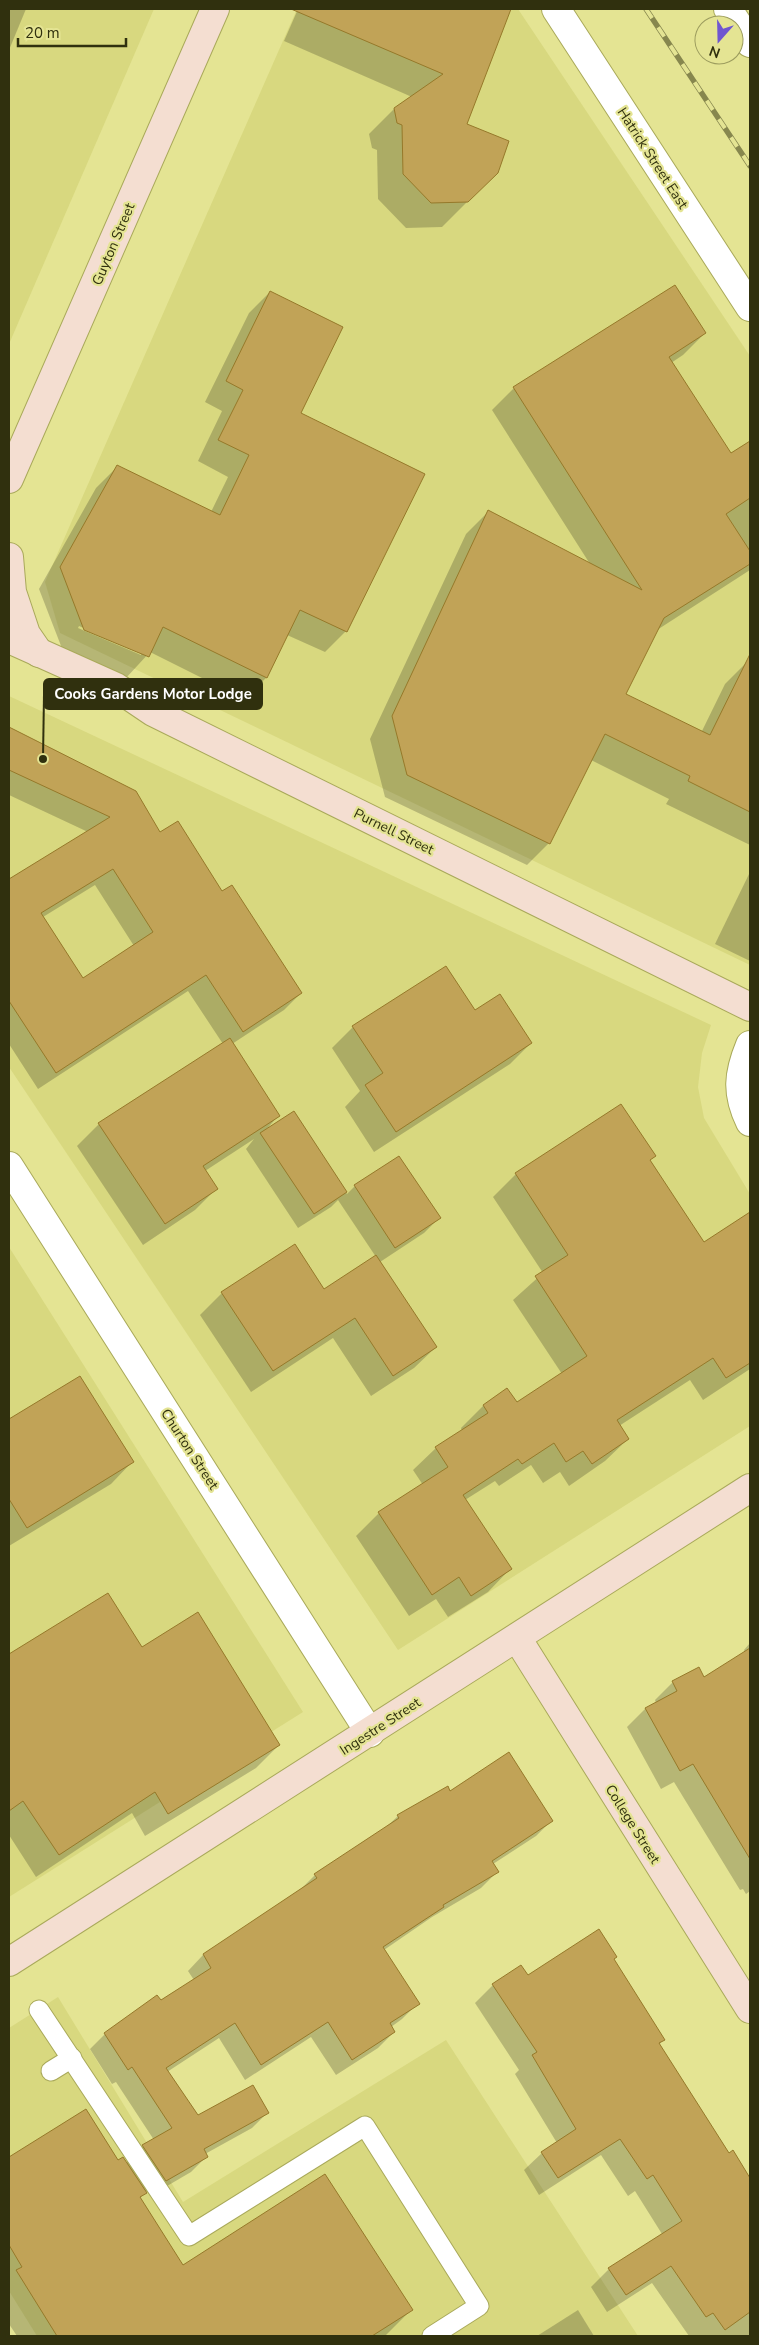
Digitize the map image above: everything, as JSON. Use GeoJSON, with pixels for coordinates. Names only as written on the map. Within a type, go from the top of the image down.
{"type":"FeatureCollection","features":[{"type":"Feature","properties":{"kind":"main road","name":"Guyton Street"},"geometry":{"type":"LineString","coordinates":[[9,479],[215,9]]}},
{"type":"Feature","properties":{"kind":"main road"},"geometry":{"type":"LineString","coordinates":[[9,557],[12,592],[26,634],[39,653]]}},
{"type":"Feature","properties":{"kind":"main road","name":"Purnell Street"},"geometry":{"type":"LineString","coordinates":[[9,639],[116,687],[153,712],[750,1008]]}},
{"type":"Feature","properties":{"kind":"main road","name":"Ingestre Street"},"geometry":{"type":"LineString","coordinates":[[9,1962],[370,1733],[750,1488]]}},
{"type":"Feature","properties":{"kind":"main road","name":"College Street"},"geometry":{"type":"LineString","coordinates":[[517,1638],[750,2009]]}},
{"type":"Feature","properties":{"kind":"street","name":"Hatrick Street East"},"geometry":{"type":"LineString","coordinates":[[556,9],[750,307]]}},
{"type":"Feature","properties":{"kind":"street"},"geometry":{"type":"LineString","coordinates":[[728,9],[750,43]]}},
{"type":"Feature","properties":{"kind":"street"},"geometry":{"type":"LineString","coordinates":[[750,1045],[742,1065],[739,1090],[750,1122]]}},
{"type":"Feature","properties":{"kind":"street","name":"Churton Street"},"geometry":{"type":"LineString","coordinates":[[9,1166],[370,1733]]}},
{"type":"Feature","properties":{"kind":"lane"},"geometry":{"type":"LineString","coordinates":[[39,2010],[189,2236],[365,2126],[479,2306],[432,2336]]}},
{"type":"Feature","properties":{"kind":"lane"},"geometry":{"type":"LineString","coordinates":[[51,2071],[72,2058]]}},
{"type":"Feature","properties":{"kind":"shaded area"},"geometry":{"type":"Polygon","coordinates":[[[9,9],[154,9],[9,344],[9,9]]]}},
{"type":"Feature","properties":{"kind":"shaded area"},"geometry":{"type":"Polygon","coordinates":[[[297,9],[518,9],[750,356],[750,965],[60,633],[45,582],[297,9]]]}},
{"type":"Feature","properties":{"kind":"shaded area"},"geometry":{"type":"Polygon","coordinates":[[[9,696],[711,1025],[702,1053],[698,1087],[704,1118],[750,1194],[750,1426],[398,1650],[9,1067],[9,696]]]}},
{"type":"Feature","properties":{"kind":"shaded area"},"geometry":{"type":"Polygon","coordinates":[[[9,1247],[303,1712],[9,1897],[9,1247]]]}},
{"type":"Feature","properties":{"kind":"shaded area"},"geometry":{"type":"Polygon","coordinates":[[[58,1997],[183,2202],[446,2040],[638,2336],[37,2336],[9,2291],[9,2028],[58,1997]]]}},
{"type":"Feature","properties":{"kind":"building"},"geometry":{"type":"Polygon","coordinates":[[[291,9],[511,9],[467,124],[509,141],[498,173],[468,202],[431,203],[403,174],[402,125],[397,123],[394,108],[443,74],[291,9]]]}},
{"type":"Feature","properties":{"kind":"building"},"geometry":{"type":"Polygon","coordinates":[[[675,285],[706,333],[669,357],[731,453],[750,441],[750,498],[726,514],[750,551],[750,564],[664,618],[626,694],[710,735],[750,654],[750,812],[688,781],[690,776],[605,734],[550,844],[407,775],[392,716],[488,510],[642,590],[513,387],[675,285]]]}},
{"type":"Feature","properties":{"kind":"building"},"geometry":{"type":"Polygon","coordinates":[[[270,291],[343,327],[301,413],[425,474],[347,632],[300,610],[267,678],[163,627],[149,657],[84,630],[60,567],[117,465],[220,515],[249,455],[218,440],[243,390],[226,381],[270,291]]]}},
{"type":"Feature","properties":{"kind":"building"},"geometry":{"type":"Polygon","coordinates":[[[9,727],[136,791],[160,832],[178,821],[222,891],[232,885],[302,993],[243,1032],[206,975],[56,1073],[9,1001],[9,879],[110,817],[9,770],[9,727]],[[113,869],[41,913],[83,978],[153,932],[113,869]]]}},
{"type":"Feature","properties":{"kind":"building"},"geometry":{"type":"Polygon","coordinates":[[[446,966],[475,1010],[500,994],[532,1043],[396,1132],[365,1085],[383,1073],[352,1026],[446,966]]]}},
{"type":"Feature","properties":{"kind":"building"},"geometry":{"type":"Polygon","coordinates":[[[230,1038],[280,1116],[203,1166],[218,1189],[165,1224],[98,1123],[230,1038]]]}},
{"type":"Feature","properties":{"kind":"building"},"geometry":{"type":"Polygon","coordinates":[[[621,1104],[656,1156],[650,1160],[704,1242],[750,1212],[750,1363],[726,1378],[713,1358],[617,1420],[629,1439],[592,1464],[583,1451],[566,1462],[554,1443],[522,1464],[518,1459],[463,1495],[512,1569],[471,1596],[459,1577],[432,1595],[378,1512],[448,1467],[435,1447],[488,1413],[483,1405],[507,1388],[517,1402],[587,1356],[535,1276],[568,1255],[515,1173],[621,1104]]]}},
{"type":"Feature","properties":{"kind":"building"},"geometry":{"type":"Polygon","coordinates":[[[294,1111],[347,1192],[314,1214],[260,1133],[294,1111]]]}},
{"type":"Feature","properties":{"kind":"building"},"geometry":{"type":"Polygon","coordinates":[[[399,1156],[441,1218],[395,1248],[354,1185],[399,1156]]]}},
{"type":"Feature","properties":{"kind":"building"},"geometry":{"type":"Polygon","coordinates":[[[295,1244],[324,1289],[376,1255],[437,1347],[393,1376],[355,1318],[273,1371],[221,1292],[295,1244]]]}},
{"type":"Feature","properties":{"kind":"building"},"geometry":{"type":"Polygon","coordinates":[[[80,1376],[134,1462],[27,1528],[9,1499],[9,1419],[80,1376]]]}},
{"type":"Feature","properties":{"kind":"building"},"geometry":{"type":"Polygon","coordinates":[[[108,1593],[142,1647],[198,1612],[280,1745],[168,1814],[155,1792],[59,1855],[23,1801],[9,1811],[9,1654],[108,1593]]]}},
{"type":"Feature","properties":{"kind":"building"},"geometry":{"type":"Polygon","coordinates":[[[750,1648],[750,1859],[693,1764],[680,1771],[645,1708],[677,1691],[672,1681],[699,1667],[704,1677],[750,1648]]]}},
{"type":"Feature","properties":{"kind":"building"},"geometry":{"type":"Polygon","coordinates":[[[509,1752],[553,1821],[492,1861],[499,1872],[443,1905],[444,1907],[383,1947],[420,2004],[390,2023],[395,2032],[352,2060],[328,2022],[261,2065],[235,2023],[166,2068],[198,2115],[253,2085],[269,2113],[204,2149],[208,2157],[166,2181],[142,2145],[172,2128],[132,2067],[128,2070],[104,2033],[157,1995],[161,2000],[211,1968],[203,1954],[317,1878],[314,1874],[399,1818],[397,1815],[448,1786],[450,1791],[509,1752]]]}},
{"type":"Feature","properties":{"kind":"building"},"geometry":{"type":"Polygon","coordinates":[[[599,1929],[617,1957],[614,1959],[665,2040],[659,2043],[729,2153],[733,2150],[750,2178],[750,2312],[725,2330],[713,2313],[706,2317],[671,2266],[626,2295],[608,2268],[682,2221],[653,2175],[647,2179],[620,2139],[558,2178],[541,2152],[576,2129],[532,2055],[537,2052],[492,1984],[521,1965],[528,1975],[599,1929]]]}},
{"type":"Feature","properties":{"kind":"building"},"geometry":{"type":"Polygon","coordinates":[[[86,2109],[118,2160],[123,2157],[147,2193],[140,2197],[183,2265],[325,2174],[413,2310],[372,2336],[57,2336],[16,2270],[22,2267],[9,2245],[9,2157],[86,2109]]]}},
{"type":"Feature","properties":{"kind":"railway"},"geometry":{"type":"LineString","coordinates":[[646,9],[750,166]]}},
{"type":"Feature","properties":{"kind":"place","name":"Cooks Gardens Motor Lodge"},"geometry":{"type":"Point","coordinates":[43,759]}}]}
